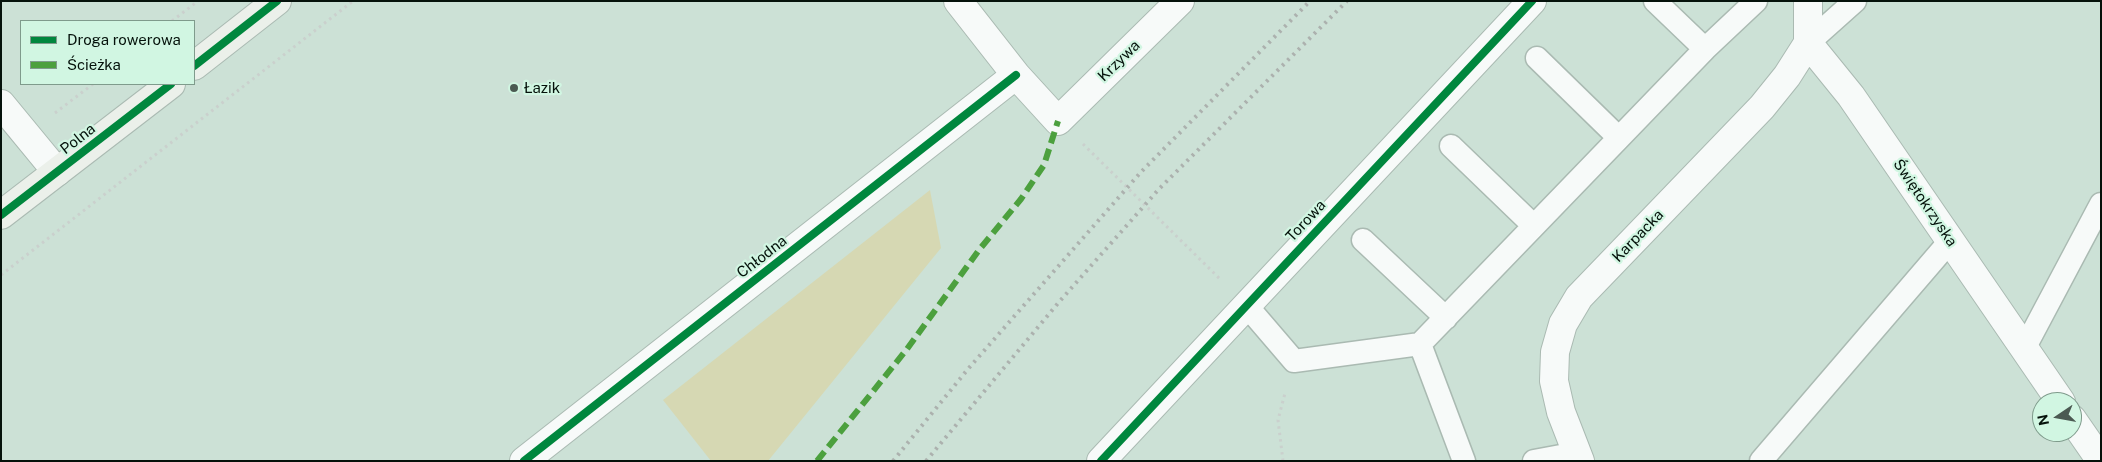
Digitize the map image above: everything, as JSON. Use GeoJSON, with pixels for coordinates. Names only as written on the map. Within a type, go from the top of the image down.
{"type":"FeatureCollection","features":[{"type":"Feature","properties":{"kind":"street"},"geometry":{"type":"LineString","coordinates":[[958,1],[1016,75],[1058,121]]}},
{"type":"Feature","properties":{"kind":"street","name":"Krzywa"},"geometry":{"type":"LineString","coordinates":[[1058,121],[1180,1]]}},
{"type":"Feature","properties":{"kind":"street","name":"Torowa"},"geometry":{"type":"LineString","coordinates":[[1101,461],[1532,1]]}},
{"type":"Feature","properties":{"kind":"street"},"geometry":{"type":"LineString","coordinates":[[1808,1],[1808,44]]}},
{"type":"Feature","properties":{"kind":"street"},"geometry":{"type":"LineString","coordinates":[[195,65],[269,4]]}},
{"type":"Feature","properties":{"kind":"street","name":"Świętokrzyska"},"geometry":{"type":"LineString","coordinates":[[1808,44],[1851,96],[2054,392]]}},
{"type":"Feature","properties":{"kind":"street","name":"Karpacka"},"geometry":{"type":"LineString","coordinates":[[1578,457],[1561,412],[1554,381],[1555,352],[1563,324],[1579,298],[1762,107],[1788,76],[1808,44]]}},
{"type":"Feature","properties":{"kind":"street","name":"Chłodna"},"geometry":{"type":"LineString","coordinates":[[524,461],[1016,75]]}},
{"type":"Feature","properties":{"kind":"street","name":"Polna"},"geometry":{"type":"LineString","coordinates":[[1,215],[170,85]]}},
{"type":"Feature","properties":{"kind":"street"},"geometry":{"type":"LineString","coordinates":[[1,104],[56,172]]}},
{"type":"Feature","properties":{"kind":"street"},"geometry":{"type":"LineString","coordinates":[[2082,434],[2100,461]]}},
{"type":"Feature","properties":{"kind":"lane"},"geometry":{"type":"LineString","coordinates":[[1655,1],[1705,49]]}},
{"type":"Feature","properties":{"kind":"lane"},"geometry":{"type":"LineString","coordinates":[[1246,305],[1294,361],[1420,344],[1705,49],[1756,1]]}},
{"type":"Feature","properties":{"kind":"lane"},"geometry":{"type":"LineString","coordinates":[[1808,44],[1854,1]]}},
{"type":"Feature","properties":{"kind":"lane"},"geometry":{"type":"LineString","coordinates":[[1536,58],[1619,138]]}},
{"type":"Feature","properties":{"kind":"lane"},"geometry":{"type":"LineString","coordinates":[[1451,146],[1534,226]]}},
{"type":"Feature","properties":{"kind":"lane"},"geometry":{"type":"LineString","coordinates":[[2024,349],[2101,204]]}},
{"type":"Feature","properties":{"kind":"lane"},"geometry":{"type":"LineString","coordinates":[[1363,240],[1446,318]]}},
{"type":"Feature","properties":{"kind":"lane"},"geometry":{"type":"LineString","coordinates":[[1762,461],[1950,241]]}},
{"type":"Feature","properties":{"kind":"lane"},"geometry":{"type":"LineString","coordinates":[[1420,344],[1464,461]]}},
{"type":"Feature","properties":{"kind":"lane"},"geometry":{"type":"LineString","coordinates":[[1534,461],[1578,457]]}},
{"type":"Feature","properties":{"kind":"path"},"geometry":{"type":"LineString","coordinates":[[173,20],[198,1]]}},
{"type":"Feature","properties":{"kind":"path"},"geometry":{"type":"LineString","coordinates":[[1,275],[352,1]]}},
{"type":"Feature","properties":{"kind":"path"},"geometry":{"type":"LineString","coordinates":[[1058,121],[1246,305]]}},
{"type":"Feature","properties":{"kind":"path"},"geometry":{"type":"LineString","coordinates":[[1283,461],[1278,420],[1294,361]]}},
{"type":"Feature","properties":{"kind":"green space"},"geometry":{"type":"Polygon","coordinates":[[[930,190],[941,248],[768,461],[711,461],[663,400],[930,190]]]}},
{"type":"Feature","properties":{"kind":"railway"},"geometry":{"type":"LineString","coordinates":[[893,461],[968,369],[1141,172],[1310,1]]}},
{"type":"Feature","properties":{"kind":"railway"},"geometry":{"type":"LineString","coordinates":[[926,461],[1059,302],[1159,189],[1347,1]]}},
{"type":"Feature","properties":{"kind":"marked path"},"geometry":{"type":"LineString","coordinates":[[817,461],[907,349],[979,250],[1021,199],[1044,165],[1058,121]]}},
{"type":"Feature","properties":{"kind":"cycle path"},"geometry":{"type":"LineString","coordinates":[[195,65],[277,1]]}},
{"type":"Feature","properties":{"kind":"cycle path"},"geometry":{"type":"LineString","coordinates":[[1101,461],[1532,1]]}},
{"type":"Feature","properties":{"kind":"cycle path"},"geometry":{"type":"LineString","coordinates":[[524,461],[1016,75]]}},
{"type":"Feature","properties":{"kind":"cycle path"},"geometry":{"type":"LineString","coordinates":[[1,215],[170,85]]}},
{"type":"Feature","properties":{"kind":"place","name":"Łazik"},"geometry":{"type":"Point","coordinates":[514,88]}}]}
